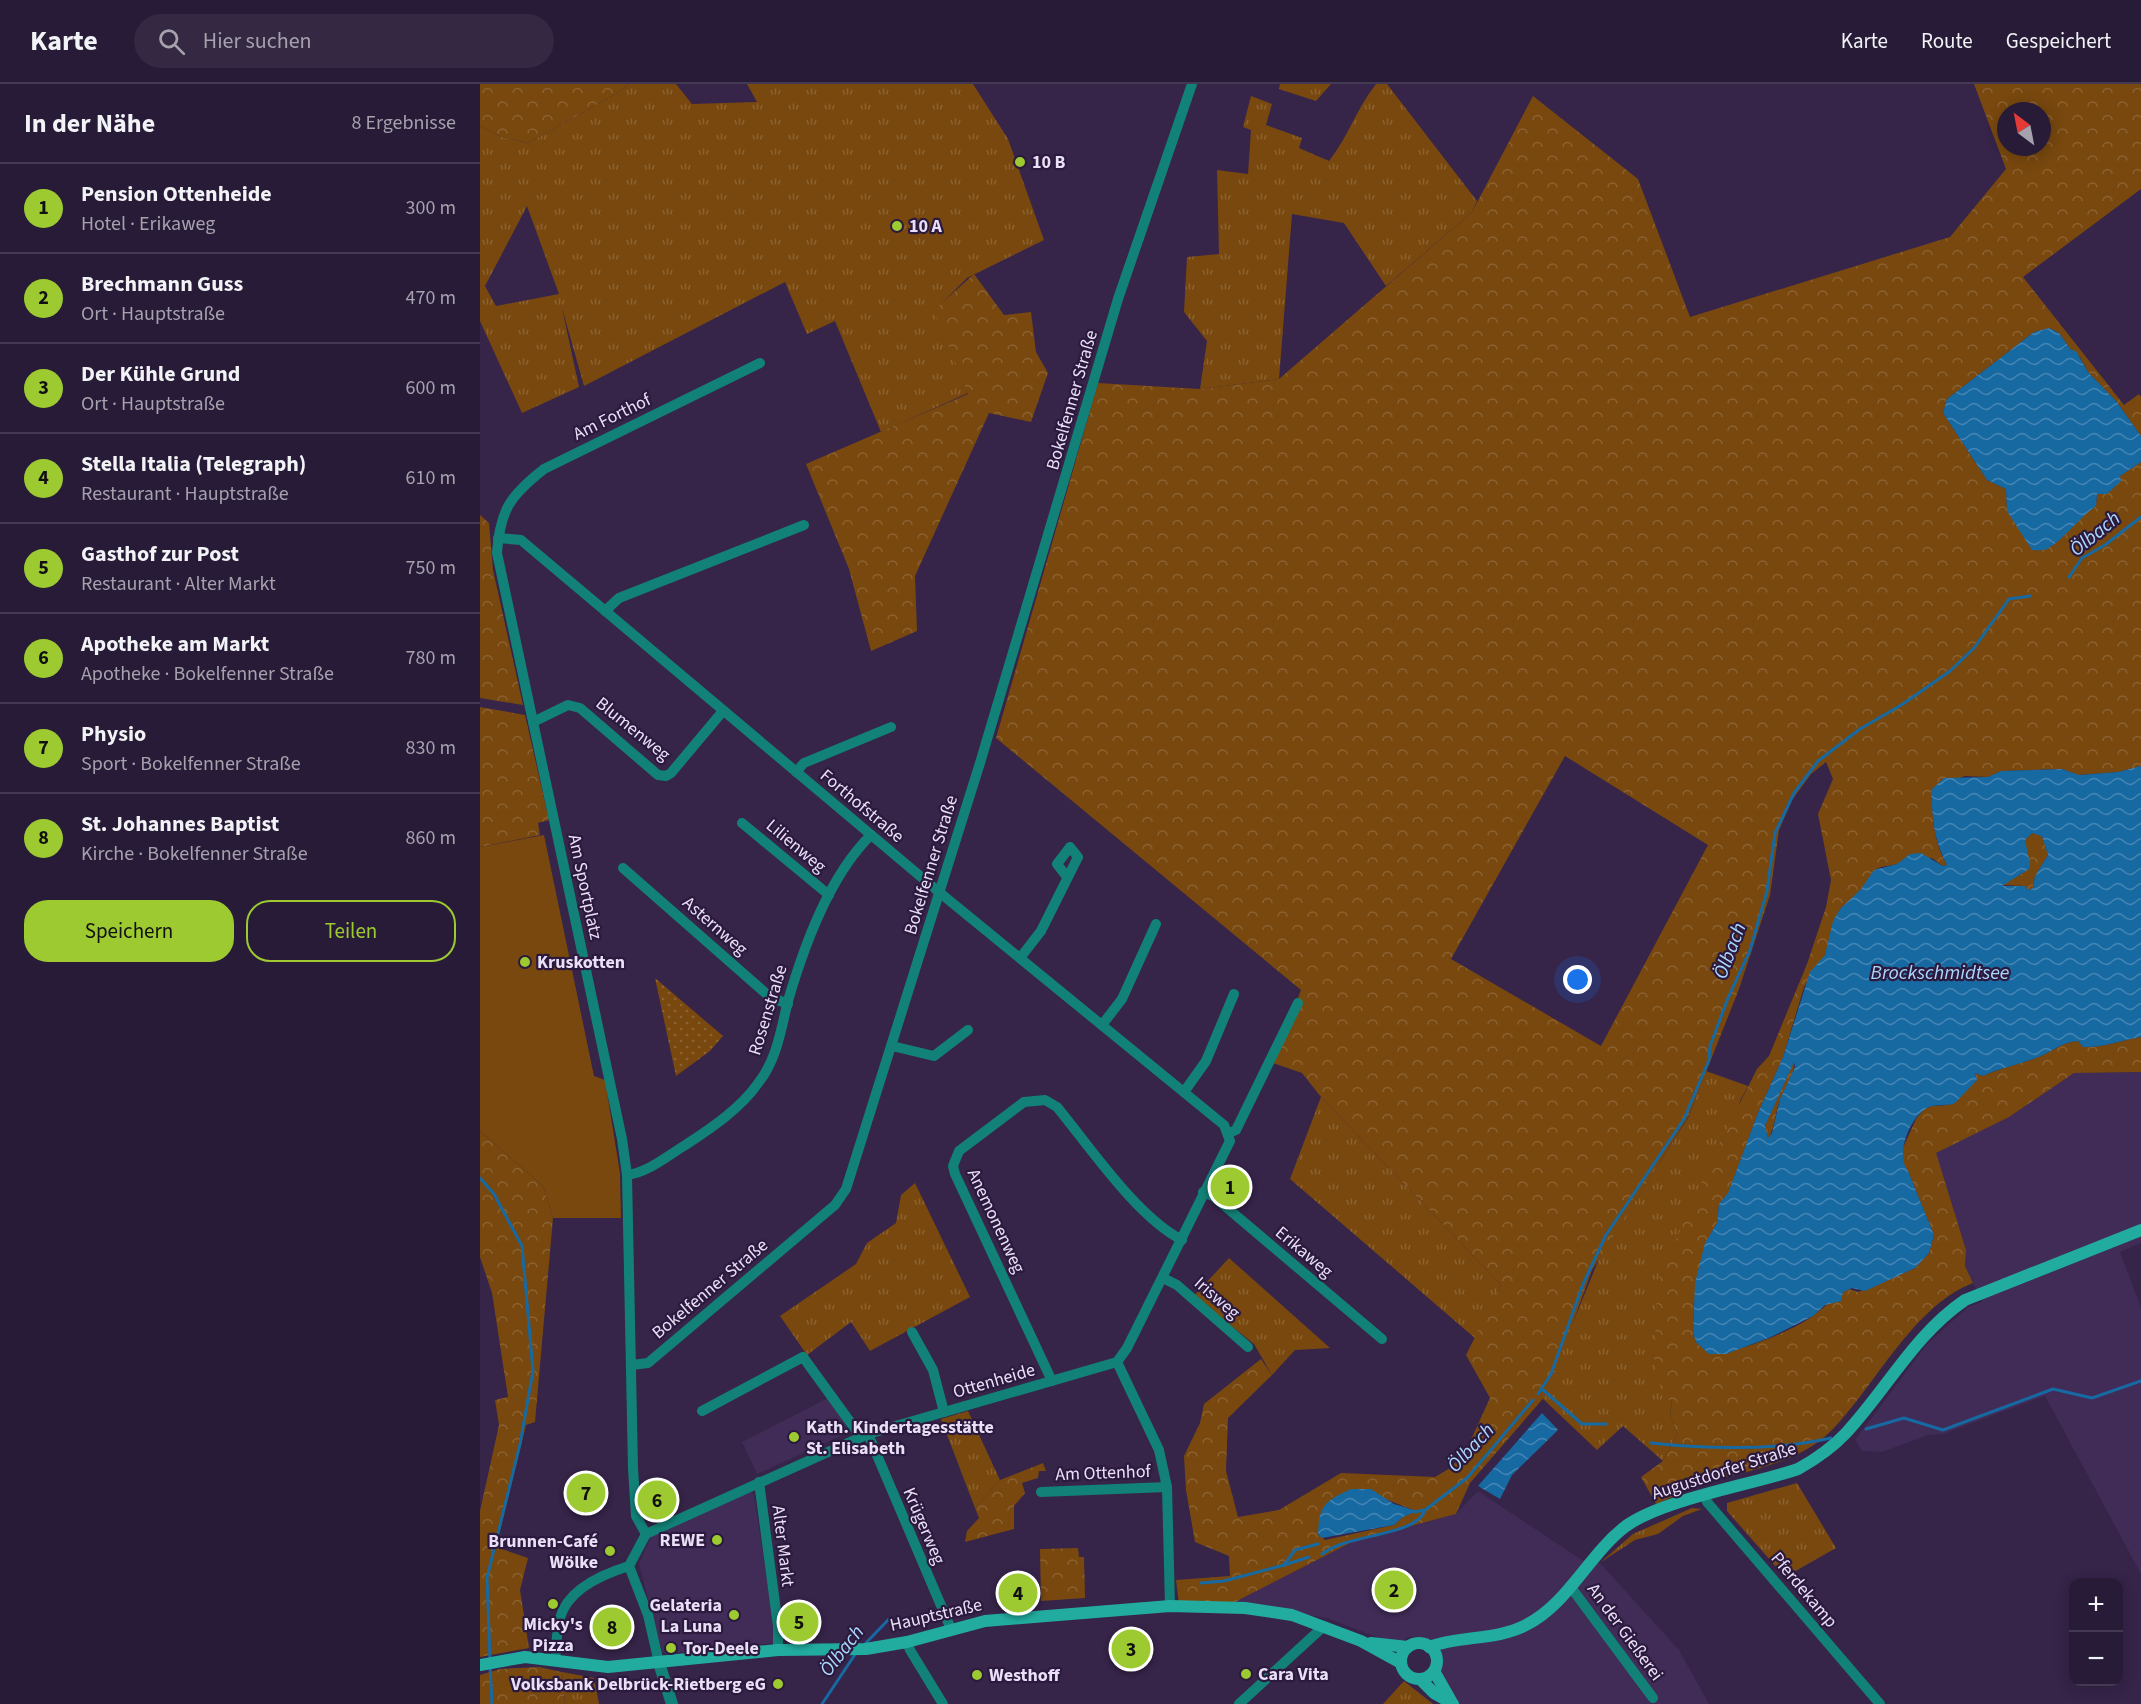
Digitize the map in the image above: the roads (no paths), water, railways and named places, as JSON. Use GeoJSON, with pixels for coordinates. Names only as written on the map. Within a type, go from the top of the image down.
{"type":"FeatureCollection","features":[{"type":"Feature","properties":{"kind":"main road","name":"Augustdorfer Straße"},"geometry":{"type":"LineString","coordinates":[[1429,1647],[1452,1639],[1492,1637],[1528,1624],[1546,1612],[1603,1546],[1626,1526],[1650,1513],[1798,1469],[1819,1457],[1846,1433],[1921,1336],[1942,1315],[1965,1300],[2141,1230]]}},
{"type":"Feature","properties":{"kind":"main road","name":"Hauptstraße"},"geometry":{"type":"LineString","coordinates":[[480,1665],[525,1657],[608,1667],[778,1650],[860,1649],[908,1642],[985,1621],[1170,1606],[1245,1608],[1292,1616],[1361,1641],[1401,1663]]}},
{"type":"Feature","properties":{"kind":"main road"},"geometry":{"type":"LineString","coordinates":[[1420,1679],[1435,1667],[1447,1648],[1461,1640]]}},
{"type":"Feature","properties":{"kind":"main road","name":"Hauptstraße"},"geometry":{"type":"LineString","coordinates":[[1361,1641],[1408,1647]]}},
{"type":"Feature","properties":{"kind":"main road"},"geometry":{"type":"LineString","coordinates":[[1419,1643],[1429,1647],[1435,1654],[1435,1667],[1452,1703],[1434,1693],[1420,1679],[1408,1675],[1401,1663],[1408,1647],[1419,1643]]}},
{"type":"Feature","properties":{"kind":"street","name":"Bokelfenner Straße"},"geometry":{"type":"LineString","coordinates":[[632,1365],[648,1363],[835,1205],[853,1172],[1063,489],[1118,299],[1192,84]]}},
{"type":"Feature","properties":{"kind":"street","name":"Am Forthof"},"geometry":{"type":"LineString","coordinates":[[499,525],[508,503],[524,484],[544,469],[760,363]]}},
{"type":"Feature","properties":{"kind":"street","name":"Am Sportplatz"},"geometry":{"type":"LineString","coordinates":[[499,525],[497,553],[622,1139],[627,1175],[632,1365]]}},
{"type":"Feature","properties":{"kind":"street"},"geometry":{"type":"LineString","coordinates":[[605,612],[620,598],[804,525]]}},
{"type":"Feature","properties":{"kind":"street","name":"Forthofstraße"},"geometry":{"type":"LineString","coordinates":[[498,538],[522,540],[939,892],[1184,1092]]}},
{"type":"Feature","properties":{"kind":"street","name":"Blumenweg"},"geometry":{"type":"LineString","coordinates":[[533,722],[568,705],[580,708],[658,775],[666,776],[723,711]]}},
{"type":"Feature","properties":{"kind":"street"},"geometry":{"type":"LineString","coordinates":[[796,772],[804,764],[891,727]]}},
{"type":"Feature","properties":{"kind":"street","name":"Lilienweg"},"geometry":{"type":"LineString","coordinates":[[742,824],[828,895]]}},
{"type":"Feature","properties":{"kind":"street","name":"Rosenstraße"},"geometry":{"type":"LineString","coordinates":[[627,1175],[642,1173],[737,1108],[760,1082],[771,1062],[802,956],[828,895],[871,835]]}},
{"type":"Feature","properties":{"kind":"street","name":"Asternweg"},"geometry":{"type":"LineString","coordinates":[[623,868],[770,997],[788,1004]]}},
{"type":"Feature","properties":{"kind":"street"},"geometry":{"type":"LineString","coordinates":[[1020,958],[1041,931],[1067,877]]}},
{"type":"Feature","properties":{"kind":"street"},"geometry":{"type":"LineString","coordinates":[[1102,1025],[1122,999],[1156,924]]}},
{"type":"Feature","properties":{"kind":"street"},"geometry":{"type":"LineString","coordinates":[[1117,1362],[1127,1348],[1163,1278],[1203,1192],[1230,1141],[1229,1133],[1224,1125],[1184,1092],[1206,1061],[1234,994]]}},
{"type":"Feature","properties":{"kind":"street"},"geometry":{"type":"LineString","coordinates":[[1229,1133],[1236,1130],[1298,1003]]}},
{"type":"Feature","properties":{"kind":"street"},"geometry":{"type":"LineString","coordinates":[[892,1046],[934,1056],[968,1030]]}},
{"type":"Feature","properties":{"kind":"street","name":"Anemonenweg"},"geometry":{"type":"LineString","coordinates":[[1052,1381],[955,1174],[955,1158],[959,1151],[1024,1102],[1045,1100],[1057,1107],[1121,1185],[1167,1232],[1182,1240]]}},
{"type":"Feature","properties":{"kind":"street","name":"Erikaweg"},"geometry":{"type":"LineString","coordinates":[[1203,1192],[1213,1196],[1382,1339]]}},
{"type":"Feature","properties":{"kind":"street","name":"Irisweg"},"geometry":{"type":"LineString","coordinates":[[1163,1278],[1177,1285],[1248,1347]]}},
{"type":"Feature","properties":{"kind":"street"},"geometry":{"type":"LineString","coordinates":[[912,1332],[933,1370],[944,1412]]}},
{"type":"Feature","properties":{"kind":"street","name":"Krügerweg"},"geometry":{"type":"LineString","coordinates":[[702,1412],[802,1357],[864,1436],[951,1629]]}},
{"type":"Feature","properties":{"kind":"street","name":"Ottenheide"},"geometry":{"type":"LineString","coordinates":[[646,1534],[864,1436],[1117,1362]]}},
{"type":"Feature","properties":{"kind":"street","name":"Am Ottenhof"},"geometry":{"type":"LineString","coordinates":[[1117,1362],[1159,1450],[1167,1486],[1170,1606]]}},
{"type":"Feature","properties":{"kind":"street"},"geometry":{"type":"LineString","coordinates":[[555,1660],[560,1618],[566,1604],[592,1582],[629,1566],[646,1534],[636,1516],[632,1450],[632,1365]]}},
{"type":"Feature","properties":{"kind":"street","name":"Alter Markt"},"geometry":{"type":"LineString","coordinates":[[759,1482],[778,1626],[778,1650]]}},
{"type":"Feature","properties":{"kind":"street","name":"Am Ottenhof"},"geometry":{"type":"LineString","coordinates":[[1041,1492],[1167,1486]]}},
{"type":"Feature","properties":{"kind":"street","name":"Pferdekamp"},"geometry":{"type":"LineString","coordinates":[[1705,1495],[1707,1502],[1880,1704]]}},
{"type":"Feature","properties":{"kind":"street"},"geometry":{"type":"LineString","coordinates":[[629,1566],[645,1605],[672,1704]]}},
{"type":"Feature","properties":{"kind":"street","name":"An der Gießerei"},"geometry":{"type":"LineString","coordinates":[[1570,1586],[1653,1698]]}},
{"type":"Feature","properties":{"kind":"street"},"geometry":{"type":"LineString","coordinates":[[1239,1704],[1324,1626]]}},
{"type":"Feature","properties":{"kind":"street"},"geometry":{"type":"LineString","coordinates":[[908,1642],[910,1650],[943,1704]]}},
{"type":"Feature","properties":{"kind":"water"},"geometry":{"type":"Polygon","coordinates":[[[2049,328],[2059,333],[2071,350],[2076,351],[2088,372],[2116,401],[2141,436],[2141,462],[2120,476],[2121,481],[2107,494],[2097,494],[2096,506],[2052,546],[2044,550],[2032,550],[2007,511],[2006,489],[1987,480],[1943,413],[1947,399],[2034,332],[2049,328]]]}},
{"type":"Feature","properties":{"kind":"water","name":"Brockschmidtsee"},"geometry":{"type":"Polygon","coordinates":[[[2141,766],[2141,1037],[2090,1047],[2083,1047],[2078,1041],[2069,1042],[2040,1056],[1983,1076],[1975,1073],[1977,1080],[1955,1103],[1927,1108],[1920,1113],[1906,1138],[1903,1156],[1904,1164],[1934,1235],[1929,1253],[1915,1268],[1865,1291],[1852,1288],[1843,1292],[1841,1301],[1825,1305],[1813,1316],[1771,1337],[1726,1354],[1709,1354],[1696,1342],[1693,1333],[1695,1283],[1705,1243],[1717,1223],[1719,1204],[1728,1193],[1758,1113],[1783,1057],[1810,972],[1825,955],[1833,921],[1840,909],[1861,889],[1874,870],[1897,864],[1910,854],[1921,853],[1943,866],[1947,865],[1936,837],[1931,790],[1944,778],[1988,777],[2001,771],[2062,769],[2079,775],[2118,772],[2141,766]],[[2032,833],[2025,840],[2029,869],[2002,886],[2025,886],[2028,890],[2033,888],[2035,876],[2048,855],[2042,836],[2032,833]],[[1794,1062],[1765,1126],[1768,1138],[1772,1133],[1780,1099],[1795,1067],[1794,1062]]]}},
{"type":"Feature","properties":{"kind":"water"},"geometry":{"type":"Polygon","coordinates":[[[1542,1413],[1558,1430],[1512,1475],[1500,1499],[1478,1486],[1542,1413]]]}},
{"type":"Feature","properties":{"kind":"water"},"geometry":{"type":"Polygon","coordinates":[[[1351,1489],[1371,1489],[1394,1504],[1417,1511],[1403,1517],[1394,1525],[1322,1538],[1318,1534],[1322,1510],[1329,1501],[1351,1489]]]}},
{"type":"Feature","properties":{"kind":"waterway","name":"Ölbach"},"geometry":{"type":"LineString","coordinates":[[2069,577],[2082,558],[2105,545],[2141,517]]}},
{"type":"Feature","properties":{"kind":"waterway","name":"Ölbach"},"geometry":{"type":"LineString","coordinates":[[1538,1394],[1551,1374],[1583,1284],[1606,1235],[1684,1119],[1709,1060],[1710,1046],[1728,998],[1750,950],[1767,891],[1775,833],[1794,793],[1818,761],[1860,729],[1903,704],[1950,671],[1974,648],[2009,599],[2030,596]]}},
{"type":"Feature","properties":{"kind":"waterway"},"geometry":{"type":"LineString","coordinates":[[480,1178],[494,1194],[522,1246],[533,1371],[520,1444],[487,1578],[490,1659]]}},
{"type":"Feature","properties":{"kind":"waterway"},"geometry":{"type":"LineString","coordinates":[[1866,1429],[1904,1418],[1943,1430],[2053,1389],[2092,1398],[2141,1381]]}},
{"type":"Feature","properties":{"kind":"waterway"},"geometry":{"type":"LineString","coordinates":[[1542,1389],[1582,1424],[1606,1424]]}},
{"type":"Feature","properties":{"kind":"waterway","name":"Ölbach"},"geometry":{"type":"LineString","coordinates":[[1414,1512],[1425,1510],[1467,1478],[1533,1400]]}},
{"type":"Feature","properties":{"kind":"waterway"},"geometry":{"type":"LineString","coordinates":[[1651,1443],[1741,1448],[1787,1445],[1831,1438]]}},
{"type":"Feature","properties":{"kind":"waterway","name":"Ölbach"},"geometry":{"type":"LineString","coordinates":[[1322,1554],[1348,1542],[1409,1525],[1419,1519],[1425,1510]]}},
{"type":"Feature","properties":{"kind":"waterway","name":"Ölbach"},"geometry":{"type":"LineString","coordinates":[[1201,1583],[1224,1581],[1284,1565],[1295,1550],[1318,1544]]}},
{"type":"Feature","properties":{"kind":"waterway","name":"Ölbach"},"geometry":{"type":"LineString","coordinates":[[1284,1565],[1309,1557]]}},
{"type":"Feature","properties":{"kind":"waterway","name":"Ölbach"},"geometry":{"type":"LineString","coordinates":[[865,1644],[889,1619]]}},
{"type":"Feature","properties":{"kind":"waterway","name":"Ölbach"},"geometry":{"type":"LineString","coordinates":[[822,1704],[856,1653]]}},
{"type":"Feature","properties":{"kind":"waterway"},"geometry":{"type":"LineString","coordinates":[[490,1665],[492,1704]]}},
{"type":"Feature","properties":{"kind":"place","name":"10 B"},"geometry":{"type":"Point","coordinates":[1020,162]}},
{"type":"Feature","properties":{"kind":"place","name":"10 A"},"geometry":{"type":"Point","coordinates":[897,226]}},
{"type":"Feature","properties":{"kind":"place","name":"Kruskotten"},"geometry":{"type":"Point","coordinates":[525,962]}},
{"type":"Feature","properties":{"kind":"place","name":"Pension Ottenheide"},"geometry":{"type":"Point","coordinates":[1230,1187]}},
{"type":"Feature","properties":{"kind":"place","name":"Kath. Kindertagesstätte St. Elisabeth"},"geometry":{"type":"Point","coordinates":[794,1437]}},
{"type":"Feature","properties":{"kind":"place","name":"Physio"},"geometry":{"type":"Point","coordinates":[586,1493]}},
{"type":"Feature","properties":{"kind":"place","name":"Apotheke am Markt"},"geometry":{"type":"Point","coordinates":[657,1500]}},
{"type":"Feature","properties":{"kind":"place","name":"REWE"},"geometry":{"type":"Point","coordinates":[717,1540]}},
{"type":"Feature","properties":{"kind":"place","name":"Brunnen-Café Wölke"},"geometry":{"type":"Point","coordinates":[610,1551]}},
{"type":"Feature","properties":{"kind":"place","name":"Brechmann Guss"},"geometry":{"type":"Point","coordinates":[1394,1590]}},
{"type":"Feature","properties":{"kind":"place","name":"Stella Italia (Telegraph)"},"geometry":{"type":"Point","coordinates":[1018,1593]}},
{"type":"Feature","properties":{"kind":"place","name":"Micky's Pizza"},"geometry":{"type":"Point","coordinates":[553,1604]}},
{"type":"Feature","properties":{"kind":"place","name":"Gelateria La Luna"},"geometry":{"type":"Point","coordinates":[734,1615]}},
{"type":"Feature","properties":{"kind":"place","name":"Gasthof zur Post"},"geometry":{"type":"Point","coordinates":[799,1622]}},
{"type":"Feature","properties":{"kind":"place","name":"St. Johannes Baptist"},"geometry":{"type":"Point","coordinates":[612,1627]}},
{"type":"Feature","properties":{"kind":"place","name":"Tor-Deele"},"geometry":{"type":"Point","coordinates":[671,1648]}},
{"type":"Feature","properties":{"kind":"place","name":"Der Kühle Grund"},"geometry":{"type":"Point","coordinates":[1131,1649]}},
{"type":"Feature","properties":{"kind":"place","name":"Cara Vita"},"geometry":{"type":"Point","coordinates":[1246,1674]}},
{"type":"Feature","properties":{"kind":"place","name":"Westhoff"},"geometry":{"type":"Point","coordinates":[977,1675]}},
{"type":"Feature","properties":{"kind":"place","name":"Volksbank Delbrück-Rietberg eG"},"geometry":{"type":"Point","coordinates":[778,1684]}}]}
